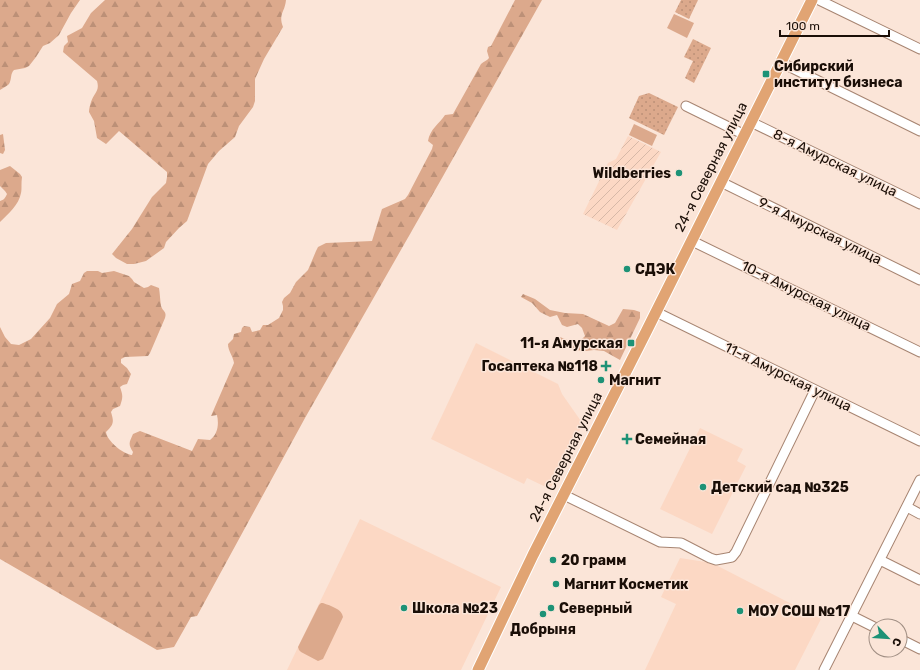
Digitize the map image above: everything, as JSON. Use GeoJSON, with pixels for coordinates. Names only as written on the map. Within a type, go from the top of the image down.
{"type":"FeatureCollection","features":[{"type":"Feature","properties":{"kind":"main road","name":"24-я Северная улица"},"geometry":{"type":"LineString","coordinates":[[478,670],[530,562],[812,0]]}},
{"type":"Feature","properties":{"kind":"street"},"geometry":{"type":"LineString","coordinates":[[819,0],[920,49]]}},
{"type":"Feature","properties":{"kind":"street"},"geometry":{"type":"LineString","coordinates":[[780,62],[920,131]]}},
{"type":"Feature","properties":{"kind":"street"},"geometry":{"type":"LineString","coordinates":[[686,106],[744,135]]}},
{"type":"Feature","properties":{"kind":"street","name":"8-я Амурская улица"},"geometry":{"type":"LineString","coordinates":[[751,122],[920,204]]}},
{"type":"Feature","properties":{"kind":"street","name":"9-я Амурская улица"},"geometry":{"type":"LineString","coordinates":[[721,182],[920,280]]}},
{"type":"Feature","properties":{"kind":"street","name":"10-я Амурская улица"},"geometry":{"type":"LineString","coordinates":[[692,241],[920,352]]}},
{"type":"Feature","properties":{"kind":"street","name":"11-я Амурская улица"},"geometry":{"type":"LineString","coordinates":[[656,312],[920,441]]}},
{"type":"Feature","properties":{"kind":"street"},"geometry":{"type":"LineString","coordinates":[[564,495],[660,542],[681,543],[716,560],[732,557],[736,552],[816,390]]}},
{"type":"Feature","properties":{"kind":"street"},"geometry":{"type":"LineString","coordinates":[[824,670],[920,480]]}},
{"type":"Feature","properties":{"kind":"street"},"geometry":{"type":"LineString","coordinates":[[907,507],[920,514]]}},
{"type":"Feature","properties":{"kind":"street"},"geometry":{"type":"LineString","coordinates":[[880,560],[920,580]]}},
{"type":"Feature","properties":{"kind":"street"},"geometry":{"type":"LineString","coordinates":[[852,616],[868,624]]}},
{"type":"Feature","properties":{"kind":"street"},"geometry":{"type":"LineString","coordinates":[[908,643],[920,649]]}},
{"type":"Feature","properties":{"kind":"shaded area"},"geometry":{"type":"Polygon","coordinates":[[[628,136],[661,152],[617,230],[583,214],[608,163],[616,159],[628,136]]]}},
{"type":"Feature","properties":{"kind":"shaded area"},"geometry":{"type":"Polygon","coordinates":[[[476,343],[558,384],[562,394],[583,424],[550,489],[527,478],[524,484],[431,439],[476,343]]]}},
{"type":"Feature","properties":{"kind":"shaded area","name":"Детский сад №325"},"geometry":{"type":"Polygon","coordinates":[[[700,428],[743,449],[737,461],[746,466],[712,534],[660,509],[700,428]]]}},
{"type":"Feature","properties":{"kind":"shaded area","name":"Школа №23"},"geometry":{"type":"Polygon","coordinates":[[[360,519],[501,587],[461,670],[287,670],[360,519]]]}},
{"type":"Feature","properties":{"kind":"shaded area","name":"МОУ СОШ №17"},"geometry":{"type":"Polygon","coordinates":[[[680,558],[712,563],[821,619],[795,670],[645,670],[676,604],[661,597],[680,558]]]}},
{"type":"Feature","properties":{"kind":"green space"},"geometry":{"type":"Polygon","coordinates":[[[0,0],[80,0],[59,35],[50,43],[43,46],[29,66],[14,70],[9,84],[0,90],[0,0]]]}},
{"type":"Feature","properties":{"kind":"green space"},"geometry":{"type":"Polygon","coordinates":[[[105,0],[286,0],[281,16],[283,27],[264,59],[255,79],[255,101],[253,107],[239,126],[235,137],[219,151],[208,164],[187,221],[166,242],[164,248],[146,261],[134,264],[127,264],[112,254],[132,229],[152,197],[166,183],[167,172],[119,131],[106,144],[97,138],[94,121],[89,112],[91,102],[97,90],[97,81],[63,52],[64,46],[68,42],[67,36],[82,28],[91,13],[105,0]]]}},
{"type":"Feature","properties":{"kind":"green space"},"geometry":{"type":"Polygon","coordinates":[[[515,0],[542,0],[305,418],[197,616],[191,617],[174,647],[157,650],[0,559],[0,327],[5,337],[11,344],[19,345],[31,339],[50,318],[57,304],[69,294],[72,284],[80,281],[84,273],[87,271],[98,271],[102,273],[114,271],[129,276],[134,282],[144,288],[151,285],[159,288],[161,306],[165,313],[165,318],[148,356],[125,357],[121,359],[121,363],[131,374],[127,384],[120,387],[122,400],[120,406],[113,409],[111,412],[113,423],[106,432],[107,436],[116,446],[124,452],[132,455],[133,452],[130,445],[131,439],[133,434],[140,431],[192,451],[198,439],[210,440],[215,435],[218,425],[217,415],[211,416],[234,363],[228,344],[233,339],[234,334],[241,332],[244,326],[250,327],[252,332],[260,330],[263,325],[268,325],[279,318],[283,310],[282,302],[284,298],[290,293],[296,282],[308,270],[318,247],[326,243],[372,241],[382,209],[405,199],[408,195],[432,149],[433,145],[428,141],[431,133],[445,115],[453,114],[481,64],[489,58],[487,51],[488,47],[491,46],[515,0]]]}},
{"type":"Feature","properties":{"kind":"green space"},"geometry":{"type":"Polygon","coordinates":[[[681,0],[698,0],[689,19],[675,12],[681,0]]]}},
{"type":"Feature","properties":{"kind":"green space"},"geometry":{"type":"Polygon","coordinates":[[[674,14],[694,23],[687,38],[667,28],[674,14]]]}},
{"type":"Feature","properties":{"kind":"green space"},"geometry":{"type":"Polygon","coordinates":[[[693,39],[711,48],[694,83],[685,78],[693,61],[684,57],[693,39]]]}},
{"type":"Feature","properties":{"kind":"green space"},"geometry":{"type":"Polygon","coordinates":[[[649,93],[678,107],[664,135],[629,118],[639,96],[649,93]]]}},
{"type":"Feature","properties":{"kind":"green space"},"geometry":{"type":"Polygon","coordinates":[[[634,124],[657,135],[652,146],[629,135],[634,124]]]}},
{"type":"Feature","properties":{"kind":"green space"},"geometry":{"type":"Polygon","coordinates":[[[3,134],[5,150],[3,154],[0,153],[0,135],[3,134]]]}},
{"type":"Feature","properties":{"kind":"green space"},"geometry":{"type":"Polygon","coordinates":[[[10,166],[22,177],[20,197],[16,205],[0,222],[0,201],[4,199],[7,194],[0,186],[0,170],[10,166]]]}},
{"type":"Feature","properties":{"kind":"green space"},"geometry":{"type":"Polygon","coordinates":[[[523,294],[535,299],[550,310],[583,314],[609,326],[615,323],[623,309],[640,312],[640,318],[620,360],[604,351],[576,350],[556,341],[560,337],[577,344],[585,336],[582,328],[578,324],[567,327],[562,325],[557,315],[550,317],[540,312],[532,303],[521,297],[523,294]]]}},
{"type":"Feature","properties":{"kind":"green space"},"geometry":{"type":"Polygon","coordinates":[[[321,603],[336,608],[341,612],[343,617],[323,659],[318,661],[301,652],[298,647],[321,603]]]}},
{"type":"Feature","properties":{"kind":"place","name":"Сибирский институт бизнеса"},"geometry":{"type":"Point","coordinates":[766,74]}},
{"type":"Feature","properties":{"kind":"place","name":"Wildberries"},"geometry":{"type":"Point","coordinates":[679,173]}},
{"type":"Feature","properties":{"kind":"place","name":"СДЭК"},"geometry":{"type":"Point","coordinates":[627,269]}},
{"type":"Feature","properties":{"kind":"place","name":"11-я Амурская"},"geometry":{"type":"Point","coordinates":[631,343]}},
{"type":"Feature","properties":{"kind":"place","name":"Госаптека №118"},"geometry":{"type":"Point","coordinates":[606,366]}},
{"type":"Feature","properties":{"kind":"place","name":"Магнит"},"geometry":{"type":"Point","coordinates":[601,380]}},
{"type":"Feature","properties":{"kind":"place","name":"Семейная"},"geometry":{"type":"Point","coordinates":[627,439]}},
{"type":"Feature","properties":{"kind":"place","name":"Детский сад №325"},"geometry":{"type":"Point","coordinates":[703,487]}},
{"type":"Feature","properties":{"kind":"place","name":"20 грамм"},"geometry":{"type":"Point","coordinates":[553,560]}},
{"type":"Feature","properties":{"kind":"place","name":"Магнит Косметик"},"geometry":{"type":"Point","coordinates":[556,584]}},
{"type":"Feature","properties":{"kind":"place","name":"Школа №23"},"geometry":{"type":"Point","coordinates":[404,608]}},
{"type":"Feature","properties":{"kind":"place","name":"Северный"},"geometry":{"type":"Point","coordinates":[551,608]}},
{"type":"Feature","properties":{"kind":"place","name":"МОУ СОШ №17"},"geometry":{"type":"Point","coordinates":[740,611]}},
{"type":"Feature","properties":{"kind":"place","name":"Добрыня"},"geometry":{"type":"Point","coordinates":[543,614]}}]}
